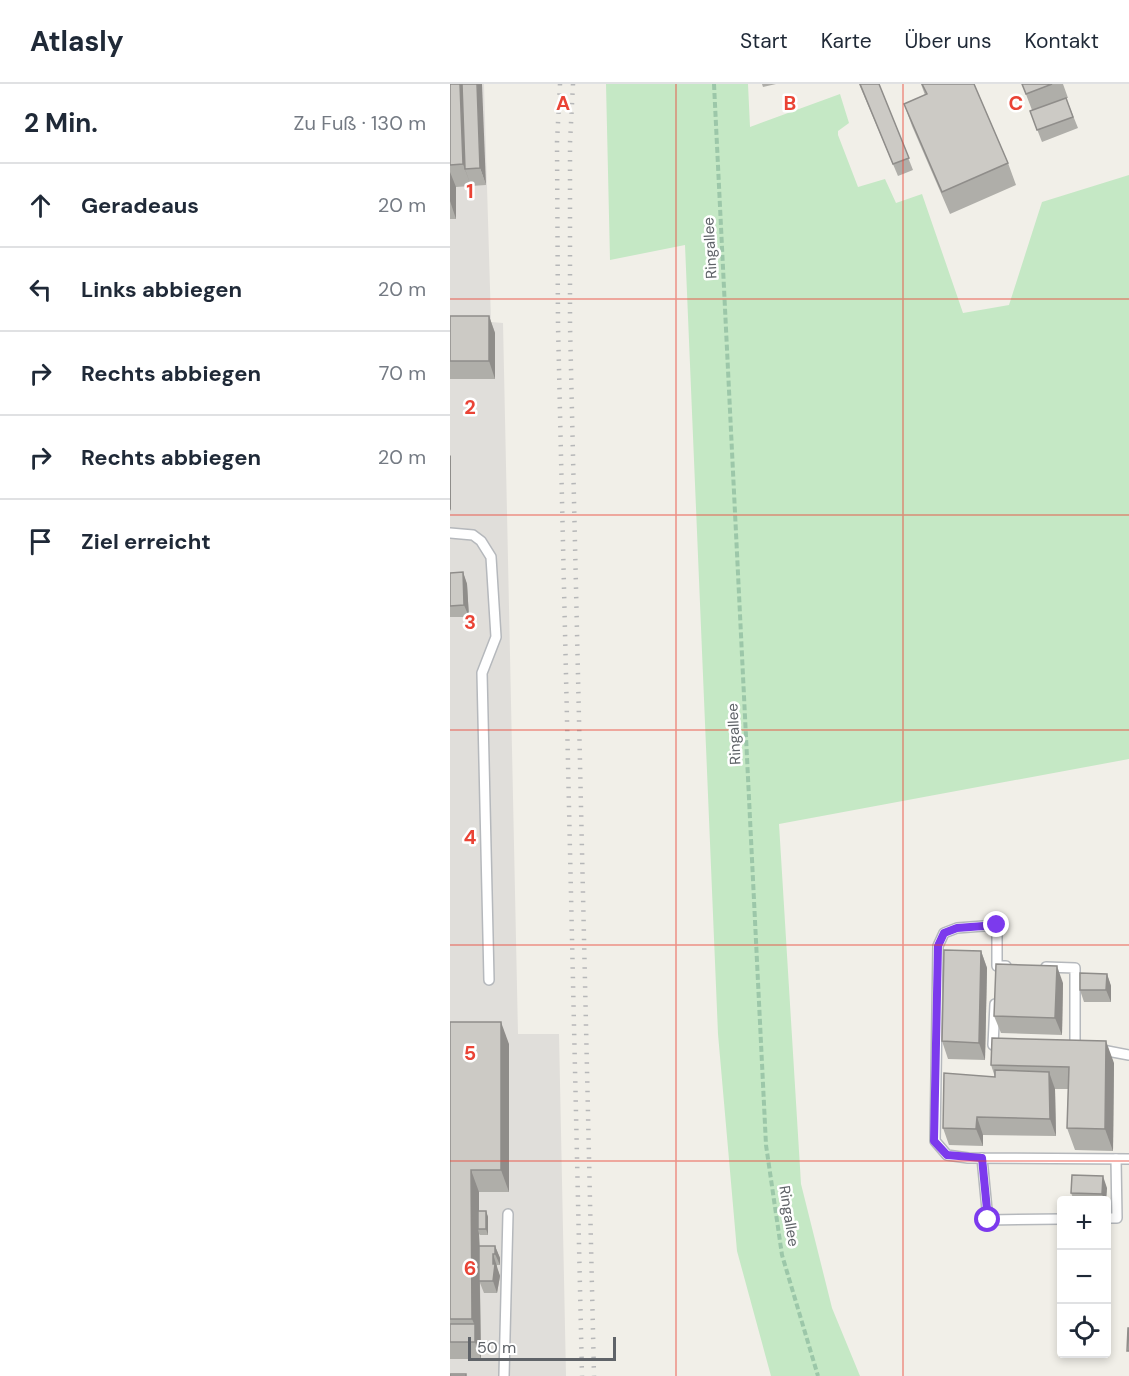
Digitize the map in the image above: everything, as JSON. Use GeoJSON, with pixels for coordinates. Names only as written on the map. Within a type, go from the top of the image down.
{"type":"FeatureCollection","features":[{"type":"Feature","properties":{"kind":"lane"},"geometry":{"type":"LineString","coordinates":[[450,533],[473,535],[481,541],[491,557],[496,637],[482,673],[489,980]]}},
{"type":"Feature","properties":{"kind":"lane"},"geometry":{"type":"LineString","coordinates":[[997,977],[997,925],[957,928],[944,933],[938,946],[934,1141],[947,1155],[982,1158],[1129,1159]]}},
{"type":"Feature","properties":{"kind":"lane"},"geometry":{"type":"LineString","coordinates":[[997,966],[1019,966]]}},
{"type":"Feature","properties":{"kind":"lane"},"geometry":{"type":"LineString","coordinates":[[1030,967],[1075,968],[1075,1045]]}},
{"type":"Feature","properties":{"kind":"lane"},"geometry":{"type":"LineString","coordinates":[[996,989],[993,1045],[1005,1045]]}},
{"type":"Feature","properties":{"kind":"lane"},"geometry":{"type":"LineString","coordinates":[[1063,1045],[1129,1055]]}},
{"type":"Feature","properties":{"kind":"lane"},"geometry":{"type":"LineString","coordinates":[[982,1158],[988,1220],[1057,1219]]}},
{"type":"Feature","properties":{"kind":"lane"},"geometry":{"type":"LineString","coordinates":[[1116,1159],[1117,1218]]}},
{"type":"Feature","properties":{"kind":"lane"},"geometry":{"type":"LineString","coordinates":[[504,1376],[508,1214]]}},
{"type":"Feature","properties":{"kind":"lane"},"geometry":{"type":"LineString","coordinates":[[1111,1218],[1129,1219]]}},
{"type":"Feature","properties":{"kind":"path","name":"Ringallee"},"geometry":{"type":"LineString","coordinates":[[714,84],[766,1145],[783,1255],[818,1376]]}},
{"type":"Feature","properties":{"kind":"shaded area"},"geometry":{"type":"Polygon","coordinates":[[[450,84],[484,84],[491,322],[503,323],[518,1034],[559,1034],[566,1376],[450,1376],[450,84]]]}},
{"type":"Feature","properties":{"kind":"green space"},"geometry":{"type":"Polygon","coordinates":[[[606,84],[748,84],[750,127],[840,94],[849,123],[838,131],[838,135],[858,187],[885,179],[896,203],[922,194],[963,313],[1009,305],[1042,202],[1129,175],[1129,759],[779,824],[801,1184],[832,1308],[860,1376],[771,1376],[737,1251],[718,1034],[685,245],[610,260],[606,84]]]}},
{"type":"Feature","properties":{"kind":"building"},"geometry":{"type":"Polygon","coordinates":[[[450,84],[460,84],[463,164],[450,165],[450,84]]]}},
{"type":"Feature","properties":{"kind":"building"},"geometry":{"type":"Polygon","coordinates":[[[462,84],[477,84],[480,168],[465,169],[462,84]]]}},
{"type":"Feature","properties":{"kind":"building"},"geometry":{"type":"Polygon","coordinates":[[[860,84],[879,84],[909,158],[893,164],[860,84]]]}},
{"type":"Feature","properties":{"kind":"building"},"geometry":{"type":"Polygon","coordinates":[[[922,84],[974,84],[1008,163],[942,192],[904,104],[927,94],[922,84]]]}},
{"type":"Feature","properties":{"kind":"building"},"geometry":{"type":"Polygon","coordinates":[[[1022,84],[1052,84],[1026,94],[1022,84]]]}},
{"type":"Feature","properties":{"kind":"building"},"geometry":{"type":"Polygon","coordinates":[[[1066,98],[1073,117],[1037,130],[1030,111],[1066,98]]]}},
{"type":"Feature","properties":{"kind":"building"},"geometry":{"type":"Polygon","coordinates":[[[450,316],[489,316],[489,361],[450,361],[450,316]]]}},
{"type":"Feature","properties":{"kind":"building"},"geometry":{"type":"Polygon","coordinates":[[[463,572],[464,605],[450,606],[450,573],[463,572]]]}},
{"type":"Feature","properties":{"kind":"building"},"geometry":{"type":"Polygon","coordinates":[[[944,950],[981,951],[979,1043],[942,1041],[944,950]]]}},
{"type":"Feature","properties":{"kind":"building"},"geometry":{"type":"Polygon","coordinates":[[[996,964],[1057,966],[1055,1018],[994,1016],[996,964]]]}},
{"type":"Feature","properties":{"kind":"building"},"geometry":{"type":"Polygon","coordinates":[[[1080,973],[1107,974],[1106,990],[1080,990],[1080,973]]]}},
{"type":"Feature","properties":{"kind":"building"},"geometry":{"type":"Polygon","coordinates":[[[450,1022],[501,1022],[501,1170],[471,1170],[472,1319],[450,1319],[450,1022]]]}},
{"type":"Feature","properties":{"kind":"building"},"geometry":{"type":"Polygon","coordinates":[[[992,1038],[1106,1041],[1105,1129],[1067,1128],[1069,1067],[991,1065],[992,1038]]]}},
{"type":"Feature","properties":{"kind":"building"},"geometry":{"type":"Polygon","coordinates":[[[995,1070],[1049,1072],[1050,1119],[977,1117],[976,1129],[943,1128],[944,1073],[995,1077],[995,1070]]]}},
{"type":"Feature","properties":{"kind":"building"},"geometry":{"type":"Polygon","coordinates":[[[1072,1175],[1103,1176],[1102,1194],[1071,1193],[1072,1175]]]}},
{"type":"Feature","properties":{"kind":"building"},"geometry":{"type":"Polygon","coordinates":[[[478,1211],[486,1211],[486,1229],[478,1229],[478,1211]]]}},
{"type":"Feature","properties":{"kind":"building"},"geometry":{"type":"Polygon","coordinates":[[[479,1246],[495,1246],[493,1281],[479,1281],[479,1246]]]}},
{"type":"Feature","properties":{"kind":"building"},"geometry":{"type":"Polygon","coordinates":[[[450,1324],[475,1324],[475,1342],[450,1342],[450,1324]]]}},
{"type":"Feature","properties":{"kind":"building"},"geometry":{"type":"Polygon","coordinates":[[[1128,1328],[1129,1351],[1127,1351],[1128,1328]]]}},
{"type":"Feature","properties":{"kind":"building"},"geometry":{"type":"Polygon","coordinates":[[[450,1374],[466,1374],[466,1376],[450,1376],[450,1374]]]}},
{"type":"Feature","properties":{"kind":"railway"},"geometry":{"type":"LineString","coordinates":[[560,84],[557,142],[558,325],[582,1376]]}},
{"type":"Feature","properties":{"kind":"railway"},"geometry":{"type":"LineString","coordinates":[[573,84],[570,143],[570,325],[594,1376]]}},
{"type":"Feature","properties":{"kind":"route"},"geometry":{"type":"LineString","coordinates":[[988,1220],[982,1158],[947,1155],[934,1141],[938,946],[944,933],[957,928],[997,925]]}}]}
